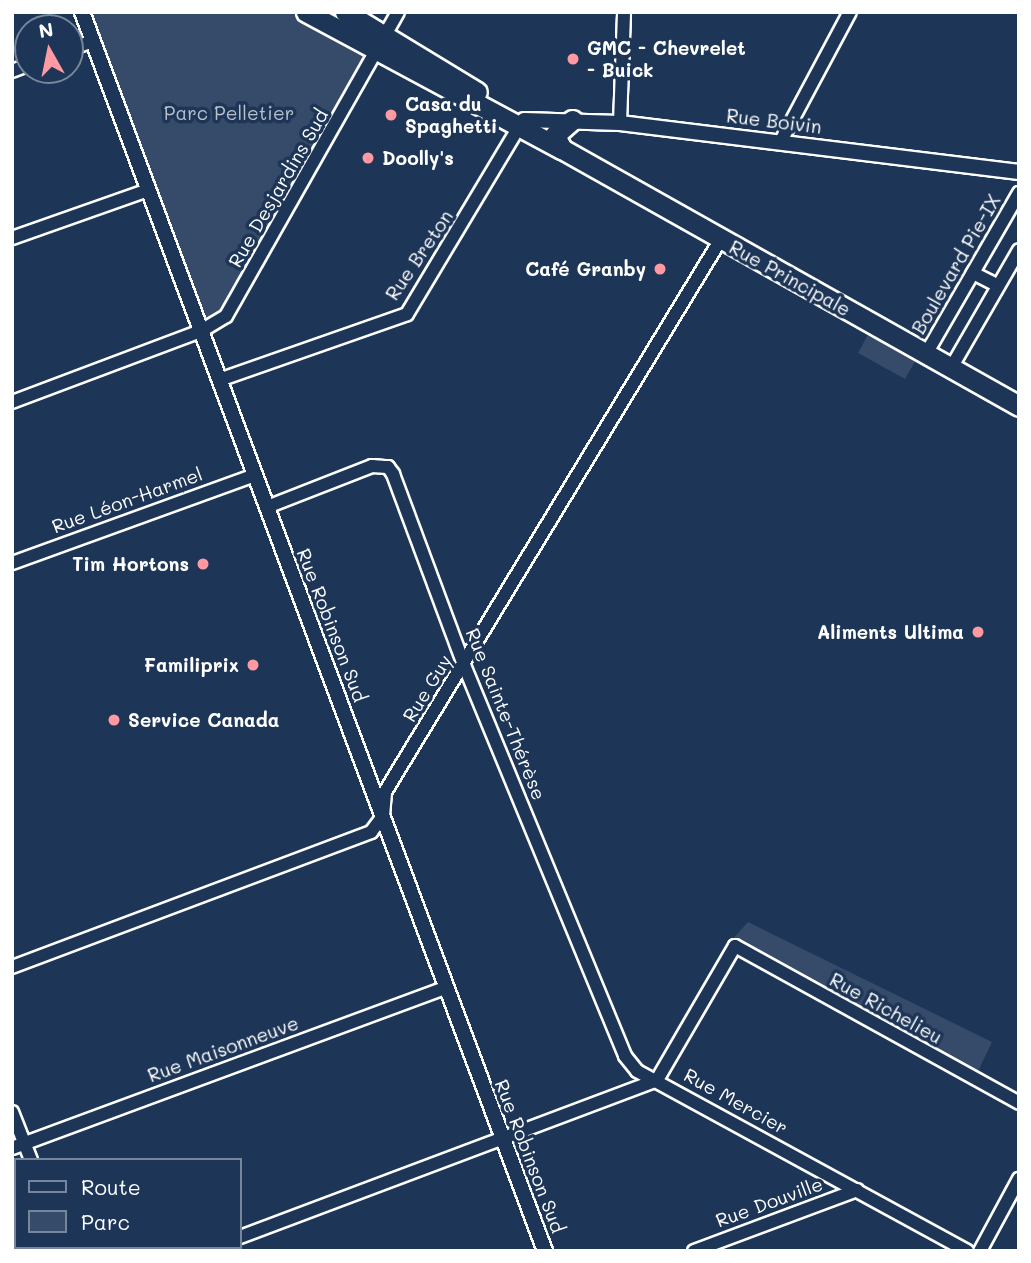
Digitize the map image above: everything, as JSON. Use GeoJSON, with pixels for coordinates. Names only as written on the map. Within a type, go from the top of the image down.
{"type":"FeatureCollection","features":[{"type":"Feature","properties":{"kind":"main road","name":"Rue Principale"},"geometry":{"type":"LineString","coordinates":[[306,12],[382,44],[562,149],[1019,406]]}},
{"type":"Feature","properties":{"kind":"main road","name":"Rue Principale"},"geometry":{"type":"LineString","coordinates":[[345,12],[382,44]]}},
{"type":"Feature","properties":{"kind":"main road"},"geometry":{"type":"LineString","coordinates":[[562,149],[555,135],[572,120]]}},
{"type":"Feature","properties":{"kind":"street","name":"Rue Robinson Sud"},"geometry":{"type":"LineString","coordinates":[[82,12],[545,1251]]}},
{"type":"Feature","properties":{"kind":"street","name":"Rue Desjardins Sud"},"geometry":{"type":"LineString","coordinates":[[12,402],[201,331],[226,316],[398,12]]}},
{"type":"Feature","properties":{"kind":"street"},"geometry":{"type":"LineString","coordinates":[[620,123],[624,12]]}},
{"type":"Feature","properties":{"kind":"street"},"geometry":{"type":"LineString","coordinates":[[781,141],[850,12]]}},
{"type":"Feature","properties":{"kind":"street"},"geometry":{"type":"LineString","coordinates":[[84,44],[93,41]]}},
{"type":"Feature","properties":{"kind":"street","name":"Rue Boivin"},"geometry":{"type":"LineString","coordinates":[[520,125],[572,120],[620,123],[1019,172]]}},
{"type":"Feature","properties":{"kind":"street","name":"Rue Breton"},"geometry":{"type":"LineString","coordinates":[[219,380],[407,314],[520,125]]}},
{"type":"Feature","properties":{"kind":"street"},"geometry":{"type":"LineString","coordinates":[[12,238],[148,190]]}},
{"type":"Feature","properties":{"kind":"street","name":"Boulevard Pie-IX"},"geometry":{"type":"LineString","coordinates":[[926,354],[1019,193]]}},
{"type":"Feature","properties":{"kind":"street","name":"Rue Guy"},"geometry":{"type":"LineString","coordinates":[[383,816],[385,792],[721,239]]}},
{"type":"Feature","properties":{"kind":"street"},"geometry":{"type":"LineString","coordinates":[[951,368],[1019,250]]}},
{"type":"Feature","properties":{"kind":"street"},"geometry":{"type":"LineString","coordinates":[[973,273],[998,286]]}},
{"type":"Feature","properties":{"kind":"street","name":"Rue Sainte-Thérèse"},"geometry":{"type":"LineString","coordinates":[[267,508],[372,466],[388,467],[464,665],[625,1056],[637,1071],[657,1080]]}},
{"type":"Feature","properties":{"kind":"street","name":"Rue Léon-Harmel"},"geometry":{"type":"LineString","coordinates":[[12,562],[255,474]]}},
{"type":"Feature","properties":{"kind":"street"},"geometry":{"type":"LineString","coordinates":[[12,967],[371,832],[383,816]]}},
{"type":"Feature","properties":{"kind":"street","name":"Rue Richelieu"},"geometry":{"type":"LineString","coordinates":[[657,1080],[735,946],[1019,1103]]}},
{"type":"Feature","properties":{"kind":"street","name":"Rue Maisonneuve"},"geometry":{"type":"LineString","coordinates":[[18,1146],[447,987]]}},
{"type":"Feature","properties":{"kind":"street","name":"Rue Mercier"},"geometry":{"type":"LineString","coordinates":[[242,1236],[657,1080],[967,1251]]}},
{"type":"Feature","properties":{"kind":"street"},"geometry":{"type":"LineString","coordinates":[[12,1112],[18,1146]]}},
{"type":"Feature","properties":{"kind":"street"},"geometry":{"type":"LineString","coordinates":[[980,1251],[1019,1179]]}},
{"type":"Feature","properties":{"kind":"street","name":"Rue Douville"},"geometry":{"type":"LineString","coordinates":[[694,1251],[857,1190]]}},
{"type":"Feature","properties":{"kind":"green space","name":"Parc Pelletier"},"geometry":{"type":"Polygon","coordinates":[[[88,12],[305,12],[378,53],[226,316],[201,331],[88,12]]]}},
{"type":"Feature","properties":{"kind":"green space"},"geometry":{"type":"Polygon","coordinates":[[[869,333],[917,358],[905,379],[858,353],[869,333]]]}},
{"type":"Feature","properties":{"kind":"green space"},"geometry":{"type":"Polygon","coordinates":[[[748,922],[992,1042],[974,1080],[729,943],[748,922]]]}},
{"type":"Feature","properties":{"kind":"place","name":"GMC - Chevrelet - Buick"},"geometry":{"type":"Point","coordinates":[573,59]}},
{"type":"Feature","properties":{"kind":"place","name":"Casa du Spaghetti"},"geometry":{"type":"Point","coordinates":[391,115]}},
{"type":"Feature","properties":{"kind":"place","name":"Doolly's"},"geometry":{"type":"Point","coordinates":[368,158]}},
{"type":"Feature","properties":{"kind":"place","name":"Café Granby"},"geometry":{"type":"Point","coordinates":[660,269]}},
{"type":"Feature","properties":{"kind":"place","name":"Tim Hortons"},"geometry":{"type":"Point","coordinates":[203,564]}},
{"type":"Feature","properties":{"kind":"place","name":"Aliments Ultima"},"geometry":{"type":"Point","coordinates":[978,632]}},
{"type":"Feature","properties":{"kind":"place","name":"Familiprix"},"geometry":{"type":"Point","coordinates":[253,665]}},
{"type":"Feature","properties":{"kind":"place","name":"Service Canada"},"geometry":{"type":"Point","coordinates":[114,720]}}]}
